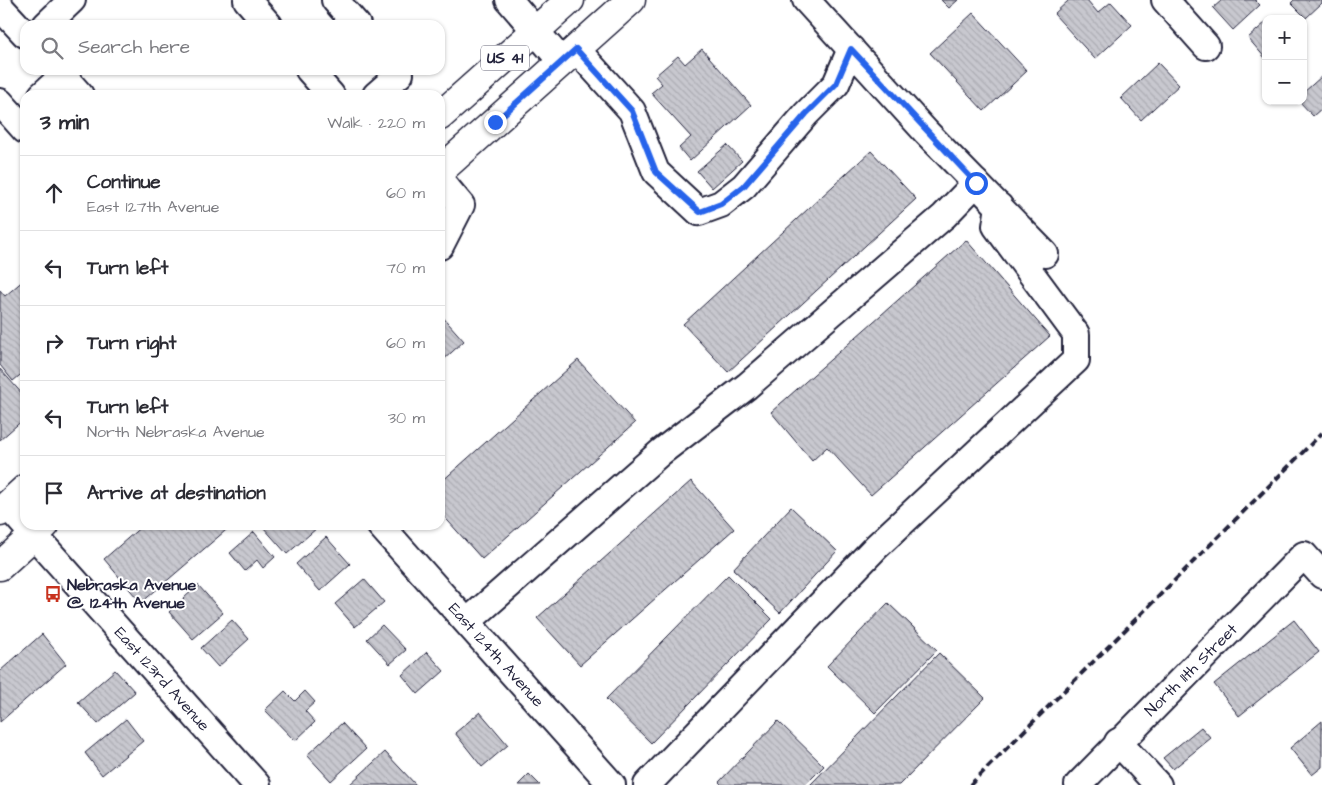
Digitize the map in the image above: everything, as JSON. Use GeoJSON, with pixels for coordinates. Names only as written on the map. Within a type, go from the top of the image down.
{"type":"FeatureCollection","features":[{"type":"Feature","properties":{"kind":"main road","name":"US 41"},"geometry":{"type":"LineString","coordinates":[[445,111],[570,0]]}},
{"type":"Feature","properties":{"kind":"main road","name":"US 41"},"geometry":{"type":"LineString","coordinates":[[445,167],[631,0]]}},
{"type":"Feature","properties":{"kind":"main road"},"geometry":{"type":"LineString","coordinates":[[0,566],[39,530]]}},
{"type":"Feature","properties":{"kind":"street"},"geometry":{"type":"LineString","coordinates":[[51,20],[72,0]]}},
{"type":"Feature","properties":{"kind":"street"},"geometry":{"type":"LineString","coordinates":[[247,0],[265,20]]}},
{"type":"Feature","properties":{"kind":"street"},"geometry":{"type":"LineString","coordinates":[[335,0],[353,20]]}},
{"type":"Feature","properties":{"kind":"street"},"geometry":{"type":"LineString","coordinates":[[509,0],[535,30],[569,55],[632,111],[656,172],[700,212],[721,204],[744,186],[806,114],[836,84],[851,49]]}},
{"type":"Feature","properties":{"kind":"street"},"geometry":{"type":"LineString","coordinates":[[806,0],[976,183],[1045,254]]}},
{"type":"Feature","properties":{"kind":"street"},"geometry":{"type":"LineString","coordinates":[[1165,0],[1206,46]]}},
{"type":"Feature","properties":{"kind":"street"},"geometry":{"type":"LineString","coordinates":[[0,7],[20,29]]}},
{"type":"Feature","properties":{"kind":"street"},"geometry":{"type":"LineString","coordinates":[[46,90],[58,75]]}},
{"type":"Feature","properties":{"kind":"street"},"geometry":{"type":"LineString","coordinates":[[62,75],[75,90]]}},
{"type":"Feature","properties":{"kind":"street"},"geometry":{"type":"LineString","coordinates":[[314,75],[327,90]]}},
{"type":"Feature","properties":{"kind":"street"},"geometry":{"type":"LineString","coordinates":[[382,90],[399,75]]}},
{"type":"Feature","properties":{"kind":"street"},"geometry":{"type":"LineString","coordinates":[[467,622],[661,452],[755,380],[944,216],[976,183]]}},
{"type":"Feature","properties":{"kind":"street"},"geometry":{"type":"LineString","coordinates":[[445,186],[461,205],[445,236]]}},
{"type":"Feature","properties":{"kind":"street"},"geometry":{"type":"LineString","coordinates":[[647,785],[876,546],[1076,360],[1076,334],[996,226],[999,206]]}},
{"type":"Feature","properties":{"kind":"street","name":"East 123rd Avenue"},"geometry":{"type":"LineString","coordinates":[[11,502],[20,511]]}},
{"type":"Feature","properties":{"kind":"street","name":"East 123rd Avenue"},"geometry":{"type":"LineString","coordinates":[[39,530],[257,785]]}},
{"type":"Feature","properties":{"kind":"street","name":"East 124th Avenue"},"geometry":{"type":"LineString","coordinates":[[384,530],[612,785]]}},
{"type":"Feature","properties":{"kind":"street","name":"North 11th Street"},"geometry":{"type":"LineString","coordinates":[[1078,785],[1118,742],[1304,556],[1322,575]]}},
{"type":"Feature","properties":{"kind":"street"},"geometry":{"type":"LineString","coordinates":[[1118,742],[1158,785]]}},
{"type":"Feature","properties":{"kind":"building"},"geometry":{"type":"Polygon","coordinates":[[[941,0],[958,0],[949,8],[941,0]]]}},
{"type":"Feature","properties":{"kind":"building"},"geometry":{"type":"Polygon","coordinates":[[[1069,0],[1087,0],[1098,13],[1111,2],[1132,25],[1095,59],[1054,14],[1069,0]]]}},
{"type":"Feature","properties":{"kind":"building"},"geometry":{"type":"Polygon","coordinates":[[[1222,0],[1255,0],[1260,5],[1233,30],[1213,8],[1222,0]]]}},
{"type":"Feature","properties":{"kind":"building"},"geometry":{"type":"Polygon","coordinates":[[[1294,0],[1322,0],[1322,3],[1307,17],[1307,15],[1303,15],[1291,3],[1294,0]]]}},
{"type":"Feature","properties":{"kind":"building"},"geometry":{"type":"Polygon","coordinates":[[[973,13],[1027,71],[984,111],[930,53],[973,13]]]}},
{"type":"Feature","properties":{"kind":"building"},"geometry":{"type":"Polygon","coordinates":[[[1262,26],[1262,54],[1248,38],[1262,26]]]}},
{"type":"Feature","properties":{"kind":"building"},"geometry":{"type":"Polygon","coordinates":[[[702,49],[751,105],[690,161],[679,148],[691,137],[651,93],[662,84],[655,76],[678,56],[685,64],[702,49]]]}},
{"type":"Feature","properties":{"kind":"building"},"geometry":{"type":"Polygon","coordinates":[[[1158,63],[1179,85],[1141,120],[1121,98],[1158,63]]]}},
{"type":"Feature","properties":{"kind":"building"},"geometry":{"type":"Polygon","coordinates":[[[1322,76],[1322,108],[1313,116],[1303,105],[1307,105],[1307,89],[1322,76]]]}},
{"type":"Feature","properties":{"kind":"building"},"geometry":{"type":"Polygon","coordinates":[[[727,145],[742,161],[712,188],[697,171],[727,145]]]}},
{"type":"Feature","properties":{"kind":"building"},"geometry":{"type":"Polygon","coordinates":[[[871,151],[916,199],[728,372],[683,324],[871,151]]]}},
{"type":"Feature","properties":{"kind":"building"},"geometry":{"type":"Polygon","coordinates":[[[966,240],[1050,336],[871,495],[827,447],[812,461],[771,412],[966,240]]]}},
{"type":"Feature","properties":{"kind":"building"},"geometry":{"type":"Polygon","coordinates":[[[20,283],[20,375],[13,381],[0,365],[0,290],[5,296],[20,283]]]}},
{"type":"Feature","properties":{"kind":"building"},"geometry":{"type":"Polygon","coordinates":[[[445,320],[464,341],[445,358],[445,320]]]}},
{"type":"Feature","properties":{"kind":"building"},"geometry":{"type":"Polygon","coordinates":[[[578,360],[635,423],[482,559],[445,518],[445,479],[578,360]]]}},
{"type":"Feature","properties":{"kind":"building"},"geometry":{"type":"Polygon","coordinates":[[[0,369],[20,391],[20,422],[0,440],[0,369]]]}},
{"type":"Feature","properties":{"kind":"building"},"geometry":{"type":"Polygon","coordinates":[[[691,481],[734,529],[580,665],[537,618],[691,481]]]}},
{"type":"Feature","properties":{"kind":"building"},"geometry":{"type":"Polygon","coordinates":[[[791,507],[837,551],[780,613],[733,569],[791,507]]]}},
{"type":"Feature","properties":{"kind":"building"},"geometry":{"type":"Polygon","coordinates":[[[137,530],[226,530],[141,603],[104,559],[137,530]]]}},
{"type":"Feature","properties":{"kind":"building"},"geometry":{"type":"Polygon","coordinates":[[[266,530],[315,530],[287,554],[266,530]]]}},
{"type":"Feature","properties":{"kind":"building"},"geometry":{"type":"Polygon","coordinates":[[[254,532],[275,557],[263,568],[257,560],[245,571],[230,553],[254,532]]]}},
{"type":"Feature","properties":{"kind":"building"},"geometry":{"type":"Polygon","coordinates":[[[326,537],[350,564],[320,591],[296,564],[326,537]]]}},
{"type":"Feature","properties":{"kind":"building"},"geometry":{"type":"Polygon","coordinates":[[[728,575],[772,619],[651,743],[606,699],[728,575]]]}},
{"type":"Feature","properties":{"kind":"building"},"geometry":{"type":"Polygon","coordinates":[[[364,579],[384,602],[355,627],[335,604],[364,579]]]}},
{"type":"Feature","properties":{"kind":"building"},"geometry":{"type":"Polygon","coordinates":[[[198,585],[223,613],[193,639],[169,612],[198,585]]]}},
{"type":"Feature","properties":{"kind":"building"},"geometry":{"type":"Polygon","coordinates":[[[888,603],[937,650],[875,713],[827,666],[888,603]]]}},
{"type":"Feature","properties":{"kind":"building"},"geometry":{"type":"Polygon","coordinates":[[[232,620],[249,639],[218,667],[201,648],[232,620]]]}},
{"type":"Feature","properties":{"kind":"building"},"geometry":{"type":"Polygon","coordinates":[[[1294,620],[1319,652],[1239,716],[1214,684],[1294,620]]]}},
{"type":"Feature","properties":{"kind":"building"},"geometry":{"type":"Polygon","coordinates":[[[382,625],[406,650],[390,664],[367,639],[382,625]]]}},
{"type":"Feature","properties":{"kind":"building"},"geometry":{"type":"Polygon","coordinates":[[[42,634],[66,664],[0,722],[0,671],[42,634]]]}},
{"type":"Feature","properties":{"kind":"building"},"geometry":{"type":"Polygon","coordinates":[[[427,652],[444,671],[418,694],[402,675],[427,652]]]}},
{"type":"Feature","properties":{"kind":"building"},"geometry":{"type":"Polygon","coordinates":[[[939,653],[985,698],[899,785],[810,785],[939,653]]]}},
{"type":"Feature","properties":{"kind":"building"},"geometry":{"type":"Polygon","coordinates":[[[115,670],[135,692],[98,724],[78,702],[115,670]]]}},
{"type":"Feature","properties":{"kind":"building"},"geometry":{"type":"Polygon","coordinates":[[[285,691],[295,701],[305,691],[315,702],[305,711],[315,722],[295,741],[265,710],[285,691]]]}},
{"type":"Feature","properties":{"kind":"building"},"geometry":{"type":"Polygon","coordinates":[[[480,712],[508,745],[482,767],[455,733],[480,712]]]}},
{"type":"Feature","properties":{"kind":"building"},"geometry":{"type":"Polygon","coordinates":[[[126,719],[143,741],[102,775],[85,753],[126,719]]]}},
{"type":"Feature","properties":{"kind":"building"},"geometry":{"type":"Polygon","coordinates":[[[778,721],[824,766],[805,785],[722,785],[719,782],[778,721]]]}},
{"type":"Feature","properties":{"kind":"building"},"geometry":{"type":"Polygon","coordinates":[[[1322,721],[1322,767],[1312,775],[1290,748],[1322,721]]]}},
{"type":"Feature","properties":{"kind":"building"},"geometry":{"type":"Polygon","coordinates":[[[342,723],[366,749],[331,781],[307,755],[342,723]]]}},
{"type":"Feature","properties":{"kind":"building"},"geometry":{"type":"Polygon","coordinates":[[[1201,727],[1211,738],[1173,769],[1163,758],[1201,727]]]}},
{"type":"Feature","properties":{"kind":"building"},"geometry":{"type":"Polygon","coordinates":[[[385,752],[416,785],[349,785],[385,752]]]}},
{"type":"Feature","properties":{"kind":"building"},"geometry":{"type":"Polygon","coordinates":[[[529,774],[540,785],[518,785],[529,774]]]}},
{"type":"Feature","properties":{"kind":"railway"},"geometry":{"type":"LineString","coordinates":[[970,785],[1322,433]]}},
{"type":"Feature","properties":{"kind":"place","name":"Nebraska Avenue @ 124th Avenue"},"geometry":{"type":"Point","coordinates":[53,594]}},
{"type":"Feature","properties":{"kind":"route"},"geometry":{"type":"LineString","coordinates":[[495,122],[576,49],[632,111],[656,172],[700,212],[721,204],[744,186],[806,114],[836,84],[851,49],[926,132],[976,183]]}}]}
